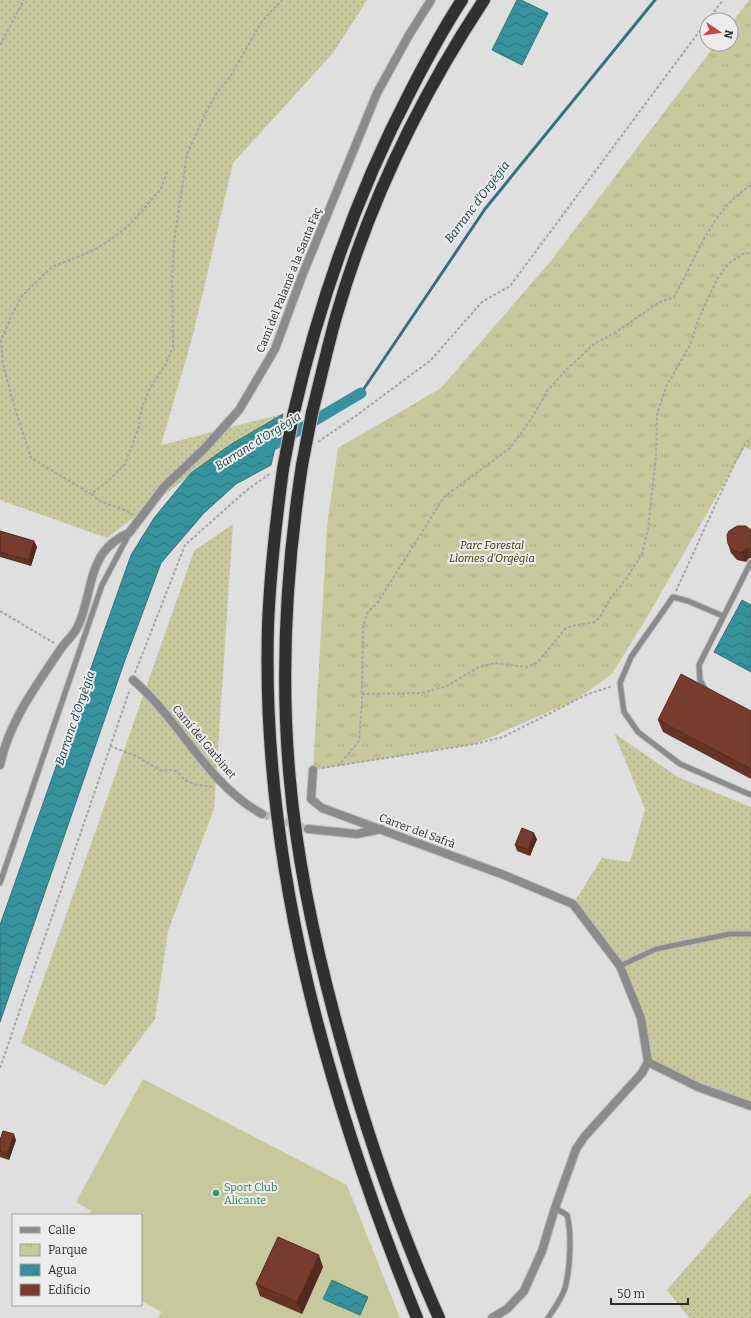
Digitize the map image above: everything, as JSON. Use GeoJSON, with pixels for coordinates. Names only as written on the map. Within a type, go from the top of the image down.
{"type":"FeatureCollection","features":[{"type":"Feature","properties":{"kind":"highway"},"geometry":{"type":"LineString","coordinates":[[418,1318],[391,1253],[338,1094],[305,974],[294,924],[284,869],[272,759],[268,626],[272,561],[283,469],[304,367],[326,293],[362,195],[395,121],[434,47],[462,0]]}},
{"type":"Feature","properties":{"kind":"highway"},"geometry":{"type":"LineString","coordinates":[[439,1318],[426,1289],[376,1158],[324,979],[306,898],[290,781],[285,664],[290,559],[302,465],[312,413],[336,316],[364,234],[385,182],[420,108],[484,0]]}},
{"type":"Feature","properties":{"kind":"street","name":"Camí del Palamó a la Santa Faç"},"geometry":{"type":"LineString","coordinates":[[0,765],[4,745],[14,722],[76,629],[83,614],[95,568],[103,553],[118,538],[129,533],[164,487],[204,449],[239,410],[275,349],[302,276],[377,93],[409,35],[431,0]]}},
{"type":"Feature","properties":{"kind":"street","name":"Camí del Garbinet"},"geometry":{"type":"LineString","coordinates":[[133,680],[149,693],[217,778],[246,805],[262,814]]}},
{"type":"Feature","properties":{"kind":"street","name":"Carrer del Safrà"},"geometry":{"type":"LineString","coordinates":[[313,770],[311,799],[322,808],[504,875],[573,904],[620,966],[641,1018],[648,1062]]}},
{"type":"Feature","properties":{"kind":"street"},"geometry":{"type":"LineString","coordinates":[[308,829],[357,834],[382,829]]}},
{"type":"Feature","properties":{"kind":"street"},"geometry":{"type":"LineString","coordinates":[[492,1318],[506,1309],[524,1291],[542,1251],[555,1208],[576,1149],[585,1136],[642,1073],[648,1062],[698,1087],[751,1106]]}},
{"type":"Feature","properties":{"kind":"lane"},"geometry":{"type":"LineString","coordinates":[[0,883],[99,592],[129,533]]}},
{"type":"Feature","properties":{"kind":"lane"},"geometry":{"type":"LineString","coordinates":[[713,695],[707,692],[700,680],[699,665],[751,562]]}},
{"type":"Feature","properties":{"kind":"lane"},"geometry":{"type":"LineString","coordinates":[[723,616],[688,601],[673,597],[632,657],[620,683],[624,712],[638,732],[680,764],[751,795]]}},
{"type":"Feature","properties":{"kind":"lane"},"geometry":{"type":"LineString","coordinates":[[620,966],[656,949],[730,934],[751,934]]}},
{"type":"Feature","properties":{"kind":"lane"},"geometry":{"type":"LineString","coordinates":[[548,1318],[565,1289],[571,1237],[566,1215],[555,1208]]}},
{"type":"Feature","properties":{"kind":"path"},"geometry":{"type":"LineString","coordinates":[[0,45],[24,0]]}},
{"type":"Feature","properties":{"kind":"path"},"geometry":{"type":"LineString","coordinates":[[91,494],[108,481],[125,464],[140,424],[139,421],[142,408],[150,388],[166,364],[173,347],[172,276],[174,249],[187,154],[208,108],[218,91],[230,76],[262,22],[282,0]]}},
{"type":"Feature","properties":{"kind":"path"},"geometry":{"type":"LineString","coordinates":[[714,12],[723,0]]}},
{"type":"Feature","properties":{"kind":"path"},"geometry":{"type":"LineString","coordinates":[[140,519],[126,509],[98,502],[91,494],[31,458],[5,371],[1,340],[22,296],[52,267],[92,251],[116,236],[131,223],[161,189],[167,172]]}},
{"type":"Feature","properties":{"kind":"path"},"geometry":{"type":"LineString","coordinates":[[338,766],[358,741],[362,694],[362,626],[368,612],[378,602],[444,497],[510,448],[530,421],[548,390],[566,370],[594,344],[616,332],[658,303],[674,297],[715,220],[738,194],[750,186],[751,182]]}},
{"type":"Feature","properties":{"kind":"path"},"geometry":{"type":"LineString","coordinates":[[362,694],[421,693],[447,686],[477,668],[495,663],[527,667],[538,662],[565,629],[571,626],[595,622],[600,617],[610,599],[626,579],[642,554],[648,529],[656,457],[657,415],[666,388],[691,344],[699,318],[717,279],[729,262],[743,254],[751,252]]}},
{"type":"Feature","properties":{"kind":"path"},"geometry":{"type":"LineString","coordinates":[[673,597],[735,462],[751,438]]}},
{"type":"Feature","properties":{"kind":"path"},"geometry":{"type":"LineString","coordinates":[[0,611],[62,648]]}},
{"type":"Feature","properties":{"kind":"path"},"geometry":{"type":"LineString","coordinates":[[313,770],[475,744],[503,737],[588,694],[620,683]]}},
{"type":"Feature","properties":{"kind":"path"},"geometry":{"type":"LineString","coordinates":[[110,746],[136,756],[162,770],[171,768],[181,773],[187,781],[231,791]]}},
{"type":"Feature","properties":{"kind":"green space"},"geometry":{"type":"Polygon","coordinates":[[[0,0],[367,0],[333,53],[233,163],[193,335],[161,445],[283,414],[230,445],[107,538],[0,500],[0,0]]]}},
{"type":"Feature","properties":{"kind":"green space","name":"Parc Forestal Llomes d'Orgègia"},"geometry":{"type":"Polygon","coordinates":[[[749,0],[751,0],[751,450],[745,447],[646,619],[612,674],[576,700],[475,744],[313,770],[327,526],[338,448],[441,388],[550,262],[710,52],[739,52],[739,13],[749,0]]]}},
{"type":"Feature","properties":{"kind":"green space"},"geometry":{"type":"Polygon","coordinates":[[[233,524],[214,809],[168,931],[155,1019],[105,1086],[21,1043],[194,551],[233,524]]]}},
{"type":"Feature","properties":{"kind":"green space"},"geometry":{"type":"Polygon","coordinates":[[[614,733],[678,777],[751,807],[751,1106],[648,1062],[641,1018],[620,966],[573,904],[602,858],[630,862],[645,809],[614,733]]]}},
{"type":"Feature","properties":{"kind":"green space","name":"Sport Club Alicante"},"geometry":{"type":"Polygon","coordinates":[[[143,1079],[347,1185],[400,1318],[157,1318],[162,1312],[142,1302],[142,1214],[90,1214],[91,1211],[76,1202],[143,1079]]]}},
{"type":"Feature","properties":{"kind":"green space"},"geometry":{"type":"Polygon","coordinates":[[[751,1193],[751,1318],[689,1318],[667,1290],[751,1193]]]}},
{"type":"Feature","properties":{"kind":"water"},"geometry":{"type":"Polygon","coordinates":[[[517,0],[521,0],[548,13],[522,65],[492,50],[517,0]]]}},
{"type":"Feature","properties":{"kind":"water"},"geometry":{"type":"Polygon","coordinates":[[[283,414],[271,465],[236,484],[204,513],[161,563],[125,660],[0,1022],[0,925],[131,555],[154,518],[191,473],[230,445],[283,414]]]}},
{"type":"Feature","properties":{"kind":"water"},"geometry":{"type":"Polygon","coordinates":[[[742,600],[751,605],[751,672],[714,652],[742,600]]]}},
{"type":"Feature","properties":{"kind":"water"},"geometry":{"type":"Polygon","coordinates":[[[332,1280],[368,1297],[360,1315],[323,1299],[332,1280]]]}},
{"type":"Feature","properties":{"kind":"building"},"geometry":{"type":"Polygon","coordinates":[[[737,526],[746,526],[751,530],[751,548],[746,549],[742,553],[734,551],[728,544],[727,535],[729,531],[737,526]]]}},
{"type":"Feature","properties":{"kind":"building"},"geometry":{"type":"Polygon","coordinates":[[[0,531],[34,541],[29,560],[0,552],[0,531]]]}},
{"type":"Feature","properties":{"kind":"building"},"geometry":{"type":"Polygon","coordinates":[[[681,674],[751,711],[751,769],[658,720],[681,674]]]}},
{"type":"Feature","properties":{"kind":"building"},"geometry":{"type":"Polygon","coordinates":[[[522,828],[534,833],[528,850],[515,845],[522,828]]]}},
{"type":"Feature","properties":{"kind":"building"},"geometry":{"type":"Polygon","coordinates":[[[3,1131],[14,1134],[7,1154],[0,1151],[0,1140],[3,1131]]]}},
{"type":"Feature","properties":{"kind":"building"},"geometry":{"type":"Polygon","coordinates":[[[278,1237],[319,1255],[297,1302],[256,1284],[278,1237]]]}},
{"type":"Feature","properties":{"kind":"waterway","name":"Barranc d'Orgègia"},"geometry":{"type":"LineString","coordinates":[[361,393],[485,209],[655,0]]}},
{"type":"Feature","properties":{"kind":"waterway","name":"Barranc d'Orgègia"},"geometry":{"type":"LineString","coordinates":[[263,451],[361,393]]}},
{"type":"Feature","properties":{"kind":"tunnel"},"geometry":{"type":"LineString","coordinates":[[262,814],[308,829]]}},
{"type":"Feature","properties":{"kind":"place","name":"Sport Club Alicante"},"geometry":{"type":"Point","coordinates":[216,1193]}}]}
